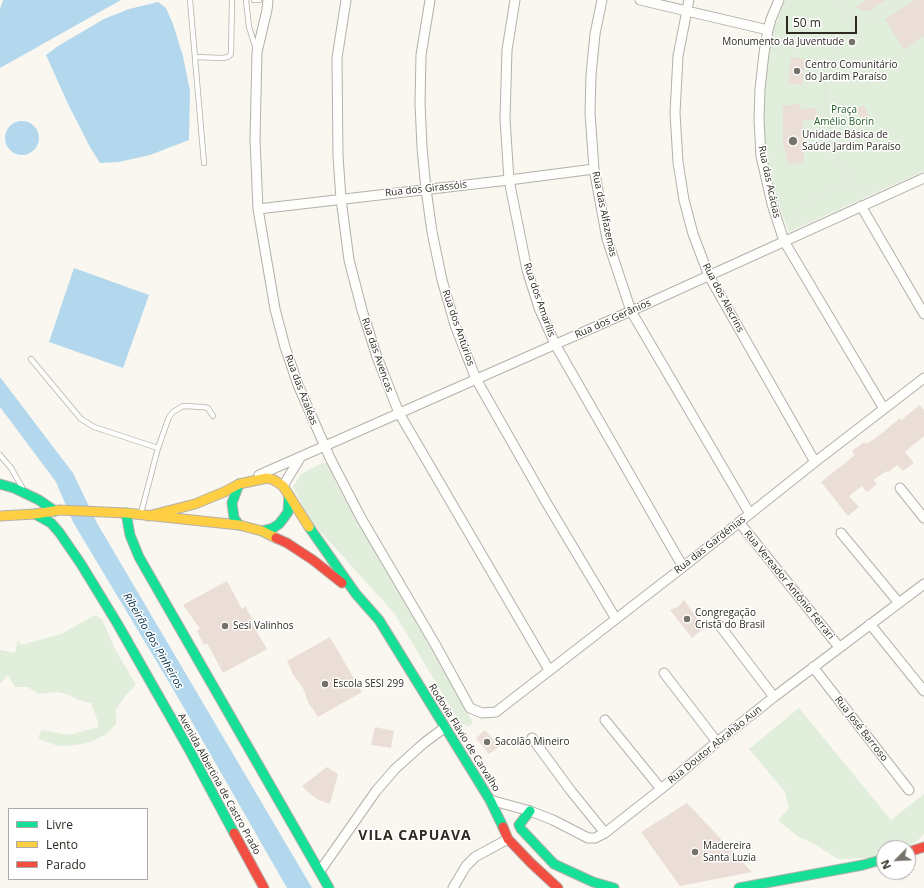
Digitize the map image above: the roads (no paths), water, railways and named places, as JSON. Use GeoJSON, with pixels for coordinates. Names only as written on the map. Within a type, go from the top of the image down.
{"type":"FeatureCollection","features":[{"type":"Feature","properties":{"kind":"main road","name":"Rodovia Flávio de Carvalho"},"geometry":{"type":"LineString","coordinates":[[145,515],[195,504],[239,484],[267,478],[274,480],[283,486],[324,549],[356,594],[379,620],[444,728],[490,800],[508,839],[558,888]]}},
{"type":"Feature","properties":{"kind":"main road"},"geometry":{"type":"LineString","coordinates":[[0,484],[14,488],[58,511]]}},
{"type":"Feature","properties":{"kind":"main road"},"geometry":{"type":"LineString","coordinates":[[239,484],[232,503],[234,518],[239,525]]}},
{"type":"Feature","properties":{"kind":"main road"},"geometry":{"type":"LineString","coordinates":[[262,531],[273,528],[284,519],[288,512],[289,495]]}},
{"type":"Feature","properties":{"kind":"main road","name":"Rodovia Flávio de Carvalho"},"geometry":{"type":"LineString","coordinates":[[0,516],[58,511],[92,511],[126,513],[239,525],[262,531],[287,543],[313,560],[356,594]]}},
{"type":"Feature","properties":{"kind":"main road"},"geometry":{"type":"LineString","coordinates":[[126,513],[130,535],[139,557],[329,888]]}},
{"type":"Feature","properties":{"kind":"main road","name":"Avenida Albertina de Castro Prado"},"geometry":{"type":"LineString","coordinates":[[35,514],[51,523],[81,564],[190,751],[264,888]]}},
{"type":"Feature","properties":{"kind":"main road"},"geometry":{"type":"LineString","coordinates":[[490,800],[533,849],[554,864],[593,882],[614,888]]}},
{"type":"Feature","properties":{"kind":"main road"},"geometry":{"type":"LineString","coordinates":[[530,811],[519,825],[554,864]]}},
{"type":"Feature","properties":{"kind":"main road"},"geometry":{"type":"LineString","coordinates":[[508,839],[519,834]]}},
{"type":"Feature","properties":{"kind":"main road"},"geometry":{"type":"LineString","coordinates":[[739,888],[876,861]]}},
{"type":"Feature","properties":{"kind":"street","name":"Rua das Azaléas"},"geometry":{"type":"LineString","coordinates":[[268,0],[257,52],[255,139],[258,209],[275,309],[285,348],[298,385],[324,446],[361,518],[435,644],[470,708],[482,714],[496,712]]}},
{"type":"Feature","properties":{"kind":"street","name":"Rua das Azaléas"},"geometry":{"type":"LineString","coordinates":[[267,10],[273,0]]}},
{"type":"Feature","properties":{"kind":"street","name":"Rua das Avencas"},"geometry":{"type":"LineString","coordinates":[[346,0],[337,58],[337,114],[341,199],[349,260],[376,357],[398,414],[549,670]]}},
{"type":"Feature","properties":{"kind":"street","name":"Rua dos Antúrios"},"geometry":{"type":"LineString","coordinates":[[430,0],[421,56],[420,103],[426,189],[432,232],[442,280],[455,325],[476,379],[546,502],[616,619]]}},
{"type":"Feature","properties":{"kind":"street","name":"Rua dos Amarílis"},"geometry":{"type":"LineString","coordinates":[[515,0],[508,50],[505,118],[509,180],[527,270],[539,308],[555,344],[683,567]]}},
{"type":"Feature","properties":{"kind":"street","name":"Rua das Alfazemas"},"geometry":{"type":"LineString","coordinates":[[602,0],[595,34],[591,75],[590,112],[594,169],[607,239],[631,311],[750,514]]}},
{"type":"Feature","properties":{"kind":"street"},"geometry":{"type":"LineString","coordinates":[[640,0],[768,30]]}},
{"type":"Feature","properties":{"kind":"street","name":"Rua dos Alecrins"},"geometry":{"type":"LineString","coordinates":[[689,0],[678,56],[675,113],[678,162],[684,200],[693,234],[709,276],[815,462]]}},
{"type":"Feature","properties":{"kind":"street","name":"Rua das Acácias"},"geometry":{"type":"LineString","coordinates":[[779,0],[768,30],[760,90],[759,120],[762,156],[772,204],[784,241],[884,409]]}},
{"type":"Feature","properties":{"kind":"street","name":"Rua dos Girassóis"},"geometry":{"type":"LineString","coordinates":[[258,209],[594,169]]}},
{"type":"Feature","properties":{"kind":"street","name":"Rua dos Gerânios"},"geometry":{"type":"LineString","coordinates":[[239,484],[631,311],[924,178]]}},
{"type":"Feature","properties":{"kind":"street"},"geometry":{"type":"LineString","coordinates":[[861,206],[924,314]]}},
{"type":"Feature","properties":{"kind":"street","name":"Rua das Gardênias"},"geometry":{"type":"LineString","coordinates":[[496,712],[924,378]]}},
{"type":"Feature","properties":{"kind":"street"},"geometry":{"type":"LineString","coordinates":[[283,486],[300,458]]}},
{"type":"Feature","properties":{"kind":"street"},"geometry":{"type":"LineString","coordinates":[[900,488],[924,518]]}},
{"type":"Feature","properties":{"kind":"street","name":"Rua Vereador Antônio Ferrari"},"geometry":{"type":"LineString","coordinates":[[739,522],[840,647]]}},
{"type":"Feature","properties":{"kind":"street"},"geometry":{"type":"LineString","coordinates":[[841,533],[899,603]]}},
{"type":"Feature","properties":{"kind":"street","name":"Rua Doutor Abrahão Aun"},"geometry":{"type":"LineString","coordinates":[[490,800],[530,811],[553,820],[588,838],[595,838],[605,833],[661,789],[774,697],[924,584]]}},
{"type":"Feature","properties":{"kind":"street"},"geometry":{"type":"LineString","coordinates":[[870,624],[924,691]]}},
{"type":"Feature","properties":{"kind":"street"},"geometry":{"type":"LineString","coordinates":[[720,626],[774,697]]}},
{"type":"Feature","properties":{"kind":"street","name":"Rua José Barroso"},"geometry":{"type":"LineString","coordinates":[[813,667],[909,790]]}},
{"type":"Feature","properties":{"kind":"street"},"geometry":{"type":"LineString","coordinates":[[664,673],[717,742]]}},
{"type":"Feature","properties":{"kind":"street"},"geometry":{"type":"LineString","coordinates":[[605,720],[661,789]]}},
{"type":"Feature","properties":{"kind":"street"},"geometry":{"type":"LineString","coordinates":[[320,871],[376,791],[395,769],[424,743],[444,728]]}},
{"type":"Feature","properties":{"kind":"street"},"geometry":{"type":"LineString","coordinates":[[532,738],[571,791],[605,833]]}},
{"type":"Feature","properties":{"kind":"street"},"geometry":{"type":"LineString","coordinates":[[453,888],[466,866],[475,857],[508,839]]}},
{"type":"Feature","properties":{"kind":"lane"},"geometry":{"type":"LineString","coordinates":[[190,0],[204,163]]}},
{"type":"Feature","properties":{"kind":"lane"},"geometry":{"type":"LineString","coordinates":[[195,57],[222,58],[228,57],[231,54],[232,0]]}},
{"type":"Feature","properties":{"kind":"lane"},"geometry":{"type":"LineString","coordinates":[[246,0],[249,27],[257,52]]}},
{"type":"Feature","properties":{"kind":"lane"},"geometry":{"type":"LineString","coordinates":[[254,0],[259,0]]}},
{"type":"Feature","properties":{"kind":"lane"},"geometry":{"type":"LineString","coordinates":[[31,359],[81,419],[94,427],[158,448]]}},
{"type":"Feature","properties":{"kind":"lane"},"geometry":{"type":"LineString","coordinates":[[145,515],[158,448],[169,418],[173,412],[183,406],[203,407],[208,408],[213,416]]}},
{"type":"Feature","properties":{"kind":"lane"},"geometry":{"type":"LineString","coordinates":[[0,455],[11,468],[26,494]]}},
{"type":"Feature","properties":{"kind":"water"},"geometry":{"type":"Polygon","coordinates":[[[3,0],[121,0],[0,68],[0,9],[3,0]]]}},
{"type":"Feature","properties":{"kind":"water"},"geometry":{"type":"Polygon","coordinates":[[[158,2],[166,8],[173,24],[183,56],[190,91],[189,140],[150,155],[119,162],[100,163],[91,149],[69,106],[46,55],[58,46],[104,19],[129,9],[158,2]]]}},
{"type":"Feature","properties":{"kind":"water"},"geometry":{"type":"Polygon","coordinates":[[[19,121],[25,121],[29,122],[36,128],[39,138],[38,145],[32,152],[25,155],[19,155],[15,154],[8,148],[5,141],[5,135],[6,131],[12,124],[19,121]]]}},
{"type":"Feature","properties":{"kind":"water"},"geometry":{"type":"Polygon","coordinates":[[[74,268],[149,295],[123,368],[49,342],[74,268]]]}},
{"type":"Feature","properties":{"kind":"water","name":"Ribeirão dos Pinheiros"},"geometry":{"type":"Polygon","coordinates":[[[0,377],[73,473],[97,523],[312,888],[287,888],[173,689],[73,522],[56,482],[0,407],[0,377]]]}},
{"type":"Feature","properties":{"kind":"place","name":"Monumento da Juventude"},"geometry":{"type":"Point","coordinates":[852,42]}},
{"type":"Feature","properties":{"kind":"place","name":"Centro Comunitário do Jardim Paraíso"},"geometry":{"type":"Point","coordinates":[797,71]}},
{"type":"Feature","properties":{"kind":"place","name":"Unidade Básica de Saúde Jardim Paraíso"},"geometry":{"type":"Point","coordinates":[793,141]}},
{"type":"Feature","properties":{"kind":"place","name":"Congregação Cristã do Brasil"},"geometry":{"type":"Point","coordinates":[687,619]}},
{"type":"Feature","properties":{"kind":"place","name":"Sesi Valinhos"},"geometry":{"type":"Point","coordinates":[225,626]}},
{"type":"Feature","properties":{"kind":"place","name":"Escola SESI 299"},"geometry":{"type":"Point","coordinates":[325,684]}},
{"type":"Feature","properties":{"kind":"place","name":"Sacolão Mineiro"},"geometry":{"type":"Point","coordinates":[487,742]}},
{"type":"Feature","properties":{"kind":"place","name":"Madereira Santa Luzia"},"geometry":{"type":"Point","coordinates":[695,852]}},
{"type":"Feature","properties":{"kind":"district","name":"VILA CAPUAVA"},"geometry":{"type":"Point","coordinates":[415,836]}},
{"type":"Feature","properties":{"kind":"park label","name":"Praça Amélio Borin"},"geometry":{"type":"Point","coordinates":[844,116]}}]}
